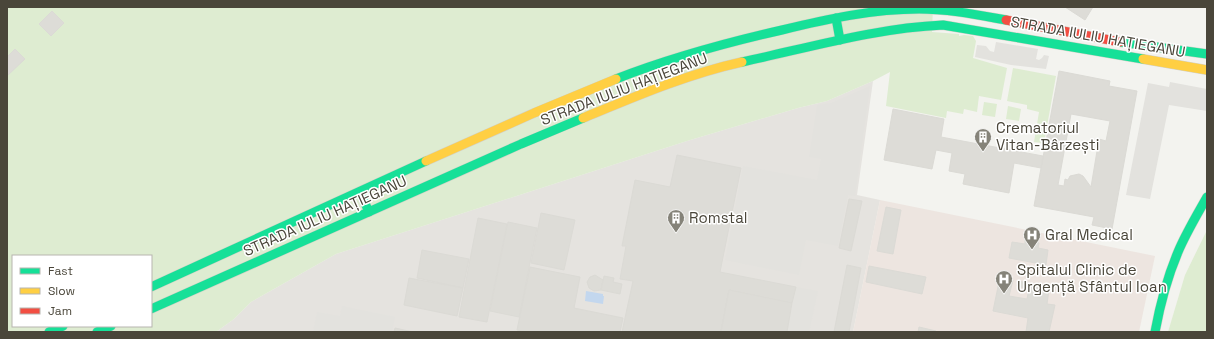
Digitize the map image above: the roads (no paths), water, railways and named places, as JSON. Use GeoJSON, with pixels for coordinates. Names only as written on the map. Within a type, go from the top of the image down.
{"type":"FeatureCollection","features":[{"type":"Feature","properties":{"kind":"main road","name":"STRADA IULIU HAȚIEGANU"},"geometry":{"type":"LineString","coordinates":[[152,287],[525,117],[654,64],[711,47],[836,18],[919,9],[950,11],[1136,44],[1207,54]]}},
{"type":"Feature","properties":{"kind":"main road"},"geometry":{"type":"LineString","coordinates":[[836,18],[840,40]]}},
{"type":"Feature","properties":{"kind":"main road","name":"STRADA IULIU HAȚIEGANU"},"geometry":{"type":"LineString","coordinates":[[152,309],[547,133],[660,87],[733,64],[840,40],[916,26],[936,25],[953,26],[1207,70]]}},
{"type":"Feature","properties":{"kind":"main road"},"geometry":{"type":"LineString","coordinates":[[360,192],[369,212]]}},
{"type":"Feature","properties":{"kind":"main road"},"geometry":{"type":"LineString","coordinates":[[1155,332],[1161,303],[1171,270],[1185,237],[1207,197]]}},
{"type":"Feature","properties":{"kind":"main road"},"geometry":{"type":"LineString","coordinates":[[49,332],[61,327]]}},
{"type":"Feature","properties":{"kind":"main road"},"geometry":{"type":"LineString","coordinates":[[97,332],[109,327]]}},
{"type":"Feature","properties":{"kind":"water"},"geometry":{"type":"Polygon","coordinates":[[[586,291],[603,294],[603,304],[585,301],[586,291]]]}},
{"type":"Feature","properties":{"kind":"place","name":"Crematoriul Vitan-Bârzești"},"geometry":{"type":"Point","coordinates":[983,152]}},
{"type":"Feature","properties":{"kind":"place","name":"Romstal"},"geometry":{"type":"Point","coordinates":[676,233]}},
{"type":"Feature","properties":{"kind":"place","name":"Gral Medical"},"geometry":{"type":"Point","coordinates":[1032,250]}},
{"type":"Feature","properties":{"kind":"place","name":"Spitalul Clinic de Urgență Sfântul Ioan"},"geometry":{"type":"Point","coordinates":[1004,294]}}]}
